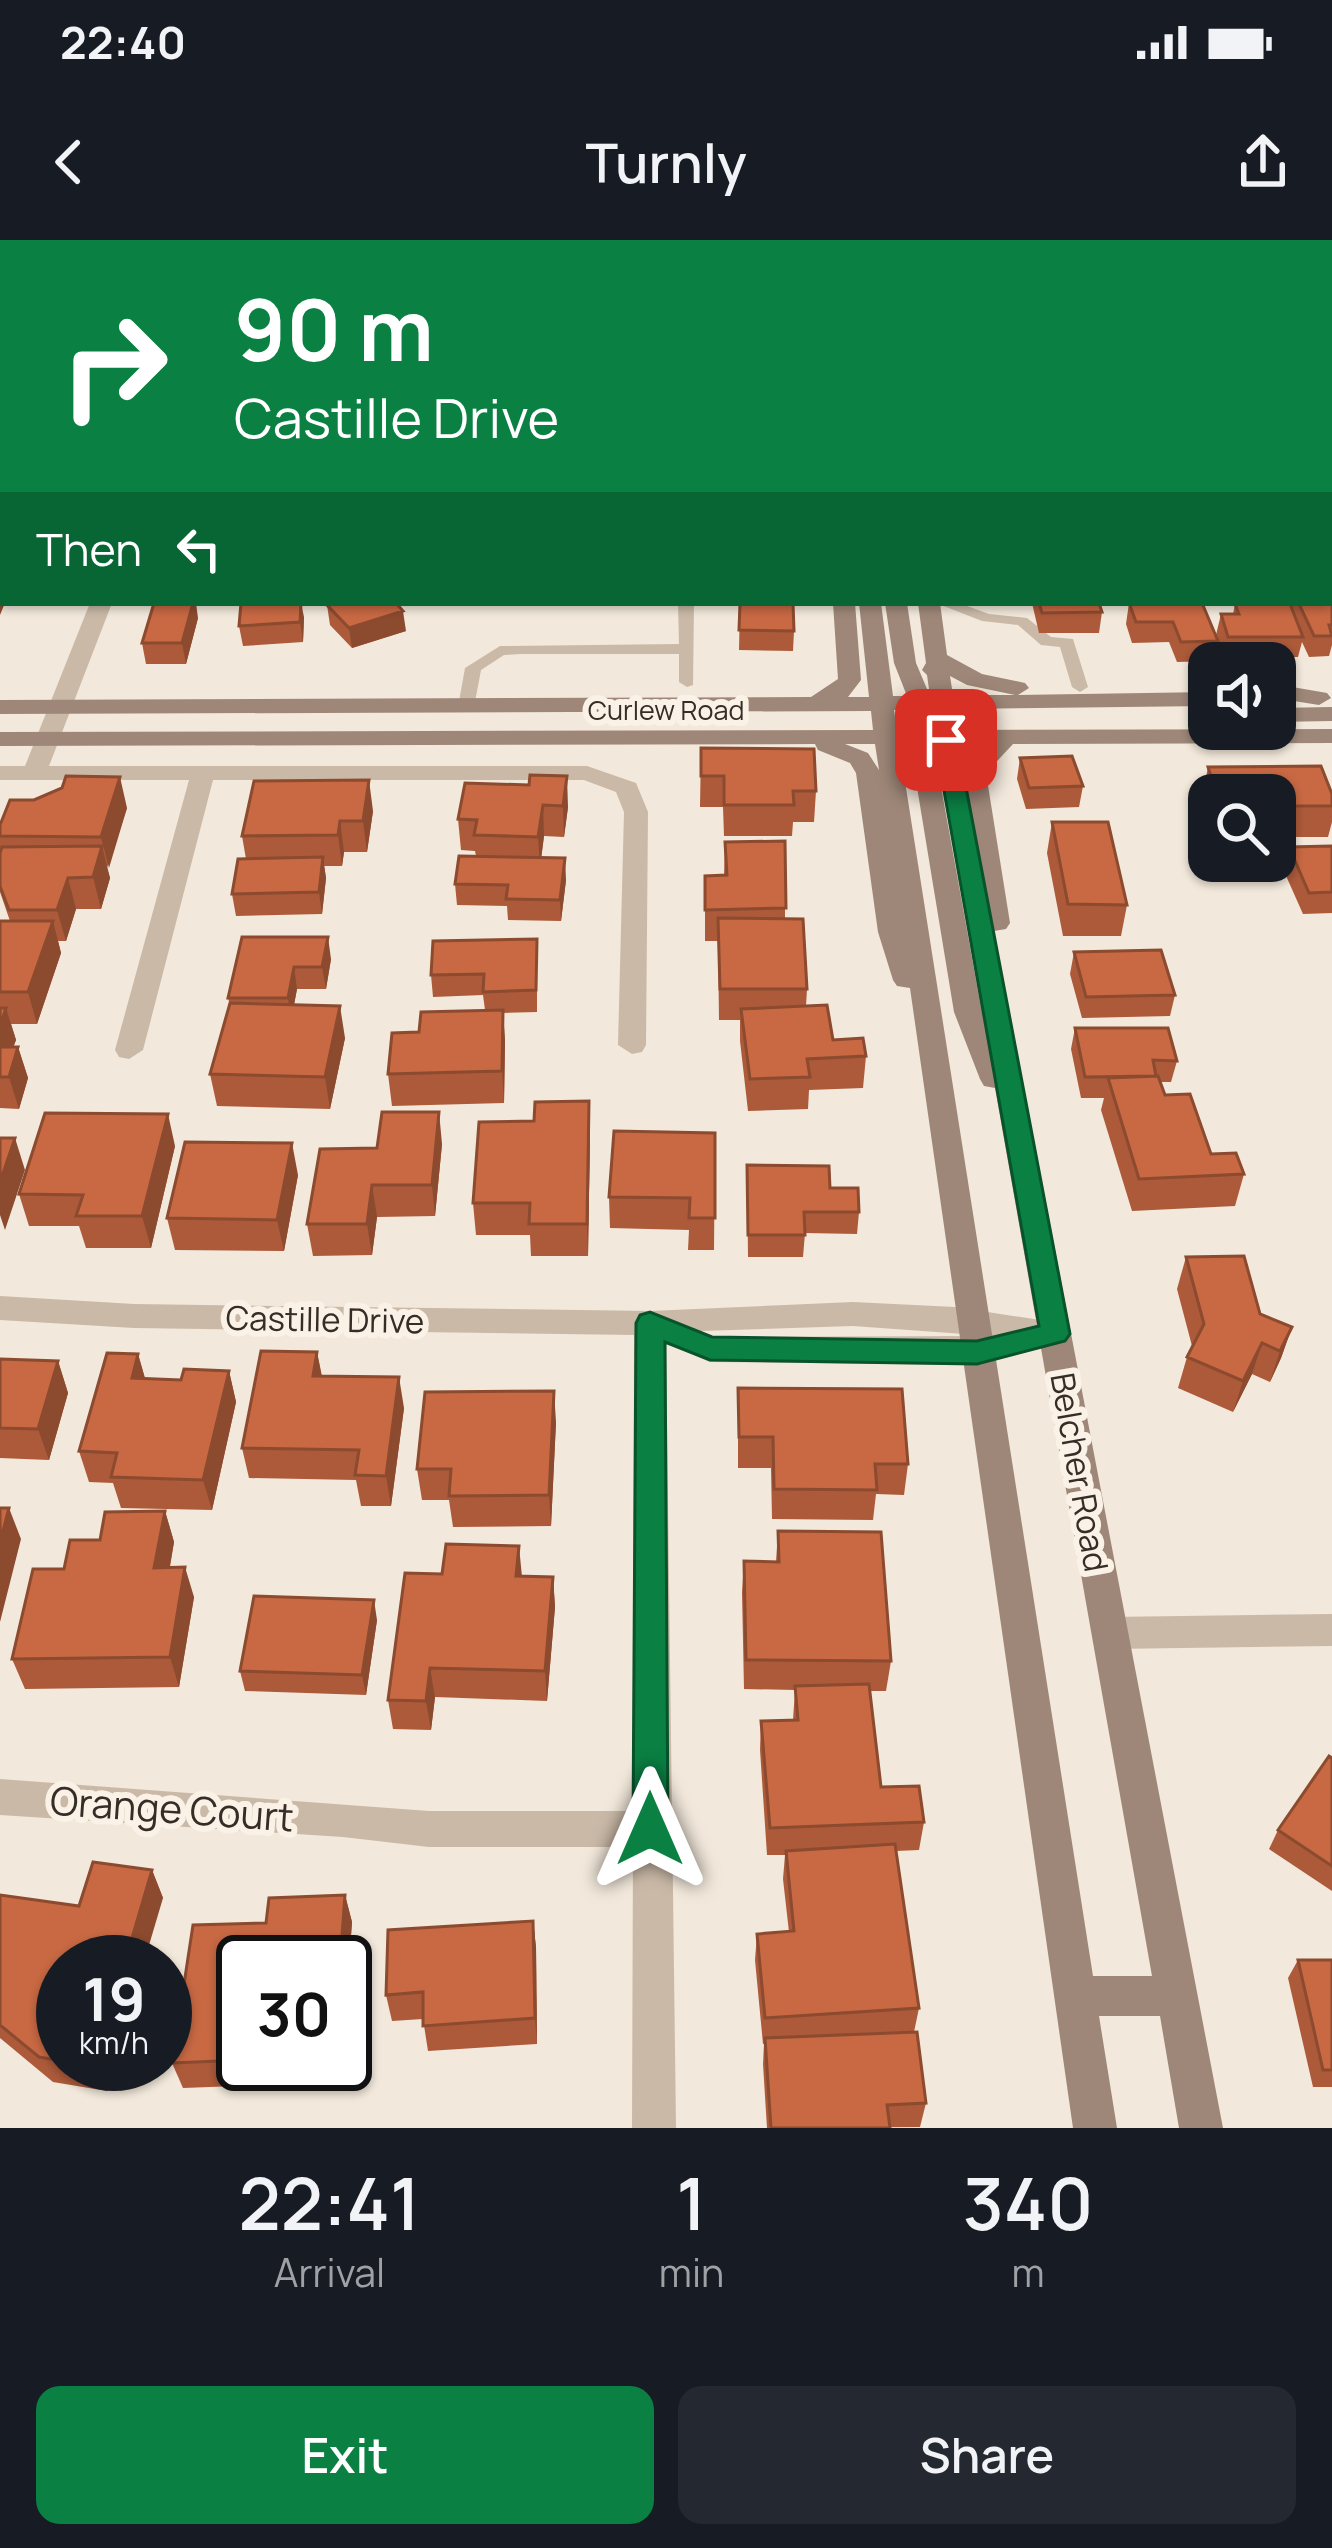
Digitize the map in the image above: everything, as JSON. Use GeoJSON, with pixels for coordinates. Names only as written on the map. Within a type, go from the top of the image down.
{"type":"FeatureCollection","features":[{"type":"Feature","properties":{"kind":"main road"},"geometry":{"type":"LineString","coordinates":[[815,705],[839,693],[850,680],[853,667],[844,606]]}},
{"type":"Feature","properties":{"kind":"main road","name":"Belcher Road"},"geometry":{"type":"LineString","coordinates":[[871,606],[912,722],[1011,1094],[1201,2128]]}},
{"type":"Feature","properties":{"kind":"main road"},"geometry":{"type":"LineString","coordinates":[[896,606],[912,722],[928,782],[968,1012],[1021,1147]]}},
{"type":"Feature","properties":{"kind":"main road"},"geometry":{"type":"LineString","coordinates":[[912,722],[939,660],[930,606]]}},
{"type":"Feature","properties":{"kind":"main road"},"geometry":{"type":"LineString","coordinates":[[939,660],[992,685],[1188,685]]}},
{"type":"Feature","properties":{"kind":"main road"},"geometry":{"type":"LineString","coordinates":[[1296,698],[1328,703]]}},
{"type":"Feature","properties":{"kind":"main road","name":"Curlew Road"},"geometry":{"type":"LineString","coordinates":[[0,739],[803,739],[912,722],[1188,701]]}},
{"type":"Feature","properties":{"kind":"main road"},"geometry":{"type":"LineString","coordinates":[[1296,710],[1328,703]]}},
{"type":"Feature","properties":{"kind":"main road","name":"Curlew Road"},"geometry":{"type":"LineString","coordinates":[[0,707],[815,705],[1004,739],[1332,736]]}},
{"type":"Feature","properties":{"kind":"main road"},"geometry":{"type":"LineString","coordinates":[[367,739],[476,725],[801,725],[1188,716]]}},
{"type":"Feature","properties":{"kind":"main road","name":"Belcher Road"},"geometry":{"type":"LineString","coordinates":[[912,722],[891,773],[1095,2128]]}},
{"type":"Feature","properties":{"kind":"main road"},"geometry":{"type":"LineString","coordinates":[[803,739],[859,758],[868,773],[891,932],[934,1061]]}},
{"type":"Feature","properties":{"kind":"main road"},"geometry":{"type":"LineString","coordinates":[[1004,739],[984,757],[974,781],[993,876],[1011,1094]]}},
{"type":"Feature","properties":{"kind":"main road"},"geometry":{"type":"LineString","coordinates":[[1075,1996],[1177,1996]]}},
{"type":"Feature","properties":{"kind":"street"},"geometry":{"type":"LineString","coordinates":[[34,773],[100,606]]}},
{"type":"Feature","properties":{"kind":"street"},"geometry":{"type":"LineString","coordinates":[[0,773],[587,773],[627,788],[636,812],[632,1045]]}},
{"type":"Feature","properties":{"kind":"street"},"geometry":{"type":"LineString","coordinates":[[129,1050],[203,773]]}},
{"type":"Feature","properties":{"kind":"street","name":"Castille Drive"},"geometry":{"type":"LineString","coordinates":[[0,1308],[134,1316],[650,1323],[710,1348],[1055,1334]]}},
{"type":"Feature","properties":{"kind":"street"},"geometry":{"type":"LineString","coordinates":[[650,1323],[654,2128]]}},
{"type":"Feature","properties":{"kind":"street"},"geometry":{"type":"LineString","coordinates":[[1110,1633],[1332,1630]]}},
{"type":"Feature","properties":{"kind":"street","name":"Orange Court"},"geometry":{"type":"LineString","coordinates":[[0,1797],[429,1829],[650,1829]]}},
{"type":"Feature","properties":{"kind":"lane"},"geometry":{"type":"LineString","coordinates":[[686,606],[687,682]]}},
{"type":"Feature","properties":{"kind":"lane"},"geometry":{"type":"LineString","coordinates":[[953,606],[987,618],[1022,621],[1047,642],[1067,643],[1080,687]]}},
{"type":"Feature","properties":{"kind":"lane"},"geometry":{"type":"LineString","coordinates":[[466,706],[473,668],[500,651],[686,649]]}},
{"type":"Feature","properties":{"kind":"building"},"geometry":{"type":"Polygon","coordinates":[[[153,606],[192,606],[182,643],[142,643],[153,606]]]}},
{"type":"Feature","properties":{"kind":"building"},"geometry":{"type":"Polygon","coordinates":[[[241,606],[301,606],[300,622],[239,626],[241,606]]]}},
{"type":"Feature","properties":{"kind":"building"},"geometry":{"type":"Polygon","coordinates":[[[328,606],[399,606],[403,611],[349,628],[328,606]]]}},
{"type":"Feature","properties":{"kind":"building"},"geometry":{"type":"Polygon","coordinates":[[[740,606],[793,606],[794,631],[739,630],[740,606]]]}},
{"type":"Feature","properties":{"kind":"building"},"geometry":{"type":"Polygon","coordinates":[[[1040,606],[1100,606],[1102,612],[1042,613],[1040,606]]]}},
{"type":"Feature","properties":{"kind":"building"},"geometry":{"type":"Polygon","coordinates":[[[1130,606],[1203,606],[1218,641],[1181,642],[1173,622],[1136,622],[1130,606]]]}},
{"type":"Feature","properties":{"kind":"building"},"geometry":{"type":"Polygon","coordinates":[[[1236,606],[1291,606],[1303,637],[1228,637],[1221,614],[1239,614],[1236,606]]]}},
{"type":"Feature","properties":{"kind":"building"},"geometry":{"type":"Polygon","coordinates":[[[1300,606],[1332,606],[1332,636],[1314,636],[1300,606]]]}},
{"type":"Feature","properties":{"kind":"building"},"geometry":{"type":"Polygon","coordinates":[[[701,748],[814,749],[816,791],[793,791],[794,805],[724,805],[724,776],[701,776],[701,748]]]}},
{"type":"Feature","properties":{"kind":"building"},"geometry":{"type":"Polygon","coordinates":[[[1072,756],[1083,786],[1029,788],[1020,758],[1072,756]]]}},
{"type":"Feature","properties":{"kind":"building"},"geometry":{"type":"Polygon","coordinates":[[[1321,766],[1332,806],[1296,806],[1296,774],[1210,774],[1208,767],[1321,766]]]}},
{"type":"Feature","properties":{"kind":"building"},"geometry":{"type":"Polygon","coordinates":[[[530,775],[567,776],[563,806],[543,805],[538,837],[474,835],[477,820],[458,819],[465,783],[529,785],[530,775]]]}},
{"type":"Feature","properties":{"kind":"building"},"geometry":{"type":"Polygon","coordinates":[[[66,776],[120,777],[101,837],[0,836],[10,800],[34,800],[62,788],[66,776]]]}},
{"type":"Feature","properties":{"kind":"building"},"geometry":{"type":"Polygon","coordinates":[[[369,780],[363,821],[340,821],[338,835],[242,836],[254,781],[369,780]]]}},
{"type":"Feature","properties":{"kind":"building"},"geometry":{"type":"Polygon","coordinates":[[[1052,822],[1108,822],[1127,905],[1068,904],[1052,822]]]}},
{"type":"Feature","properties":{"kind":"building"},"geometry":{"type":"Polygon","coordinates":[[[785,841],[786,908],[705,910],[705,876],[727,875],[725,842],[785,841]]]}},
{"type":"Feature","properties":{"kind":"building"},"geometry":{"type":"Polygon","coordinates":[[[102,846],[93,877],[68,878],[57,910],[9,910],[0,886],[2,847],[102,846]]]}},
{"type":"Feature","properties":{"kind":"building"},"geometry":{"type":"Polygon","coordinates":[[[1332,846],[1332,892],[1309,893],[1296,863],[1296,847],[1332,846]]]}},
{"type":"Feature","properties":{"kind":"building"},"geometry":{"type":"Polygon","coordinates":[[[459,856],[565,858],[560,900],[506,899],[508,885],[455,884],[459,856]]]}},
{"type":"Feature","properties":{"kind":"building"},"geometry":{"type":"Polygon","coordinates":[[[323,857],[319,892],[232,894],[238,859],[323,857]]]}},
{"type":"Feature","properties":{"kind":"building"},"geometry":{"type":"Polygon","coordinates":[[[718,918],[803,919],[807,989],[720,989],[718,918]]]}},
{"type":"Feature","properties":{"kind":"building"},"geometry":{"type":"Polygon","coordinates":[[[0,921],[53,921],[28,992],[0,992],[0,921]]]}},
{"type":"Feature","properties":{"kind":"building"},"geometry":{"type":"Polygon","coordinates":[[[242,937],[328,937],[322,967],[294,967],[288,998],[228,998],[242,937]]]}},
{"type":"Feature","properties":{"kind":"building"},"geometry":{"type":"Polygon","coordinates":[[[537,939],[536,990],[483,992],[484,974],[431,975],[433,941],[537,939]]]}},
{"type":"Feature","properties":{"kind":"building"},"geometry":{"type":"Polygon","coordinates":[[[1161,950],[1175,995],[1086,997],[1074,952],[1161,950]]]}},
{"type":"Feature","properties":{"kind":"building"},"geometry":{"type":"Polygon","coordinates":[[[230,1003],[340,1006],[325,1077],[210,1074],[230,1003]]]}},
{"type":"Feature","properties":{"kind":"building"},"geometry":{"type":"Polygon","coordinates":[[[827,1005],[833,1040],[863,1038],[866,1056],[807,1059],[810,1077],[750,1079],[741,1009],[827,1005]]]}},
{"type":"Feature","properties":{"kind":"building"},"geometry":{"type":"Polygon","coordinates":[[[503,1010],[502,1071],[388,1074],[392,1033],[419,1032],[421,1012],[503,1010]]]}},
{"type":"Feature","properties":{"kind":"building"},"geometry":{"type":"Polygon","coordinates":[[[1075,1028],[1168,1028],[1177,1061],[1153,1060],[1156,1076],[1085,1077],[1075,1028]]]}},
{"type":"Feature","properties":{"kind":"building"},"geometry":{"type":"Polygon","coordinates":[[[0,1047],[18,1047],[9,1077],[0,1077],[0,1047]]]}},
{"type":"Feature","properties":{"kind":"building"},"geometry":{"type":"Polygon","coordinates":[[[1158,1076],[1165,1095],[1190,1094],[1211,1154],[1236,1153],[1244,1174],[1139,1179],[1108,1078],[1158,1076]]]}},
{"type":"Feature","properties":{"kind":"building"},"geometry":{"type":"Polygon","coordinates":[[[589,1101],[587,1224],[529,1224],[530,1203],[473,1203],[479,1122],[534,1121],[535,1102],[589,1101]]]}},
{"type":"Feature","properties":{"kind":"building"},"geometry":{"type":"Polygon","coordinates":[[[382,1112],[439,1112],[432,1185],[372,1185],[367,1224],[307,1224],[320,1149],[377,1148],[382,1112]]]}},
{"type":"Feature","properties":{"kind":"building"},"geometry":{"type":"Polygon","coordinates":[[[45,1113],[168,1114],[142,1216],[76,1216],[83,1195],[19,1194],[45,1113]]]}},
{"type":"Feature","properties":{"kind":"building"},"geometry":{"type":"Polygon","coordinates":[[[614,1131],[715,1133],[715,1218],[689,1218],[690,1198],[609,1197],[614,1131]]]}},
{"type":"Feature","properties":{"kind":"building"},"geometry":{"type":"Polygon","coordinates":[[[0,1138],[15,1138],[0,1182],[0,1138]]]}},
{"type":"Feature","properties":{"kind":"building"},"geometry":{"type":"Polygon","coordinates":[[[185,1142],[292,1143],[277,1220],[167,1218],[185,1142]]]}},
{"type":"Feature","properties":{"kind":"building"},"geometry":{"type":"Polygon","coordinates":[[[747,1165],[829,1166],[830,1188],[858,1188],[859,1212],[804,1212],[805,1235],[748,1235],[747,1165]]]}},
{"type":"Feature","properties":{"kind":"building"},"geometry":{"type":"Polygon","coordinates":[[[1244,1256],[1260,1314],[1292,1327],[1280,1351],[1262,1343],[1243,1381],[1187,1357],[1204,1324],[1186,1257],[1244,1256]]]}},
{"type":"Feature","properties":{"kind":"building"},"geometry":{"type":"Polygon","coordinates":[[[261,1351],[317,1352],[313,1376],[399,1377],[386,1476],[355,1475],[359,1450],[242,1448],[261,1351]]]}},
{"type":"Feature","properties":{"kind":"building"},"geometry":{"type":"Polygon","coordinates":[[[107,1353],[138,1354],[132,1378],[181,1380],[184,1369],[229,1371],[203,1480],[111,1477],[117,1453],[79,1451],[107,1353]]]}},
{"type":"Feature","properties":{"kind":"building"},"geometry":{"type":"Polygon","coordinates":[[[0,1359],[58,1361],[38,1429],[0,1428],[0,1359]]]}},
{"type":"Feature","properties":{"kind":"building"},"geometry":{"type":"Polygon","coordinates":[[[738,1388],[902,1389],[908,1464],[875,1464],[877,1490],[774,1489],[773,1437],[739,1437],[738,1388]]]}},
{"type":"Feature","properties":{"kind":"building"},"geometry":{"type":"Polygon","coordinates":[[[554,1391],[549,1495],[449,1496],[451,1469],[417,1469],[425,1392],[554,1391]]]}},
{"type":"Feature","properties":{"kind":"building"},"geometry":{"type":"Polygon","coordinates":[[[0,1508],[9,1508],[0,1542],[0,1508]]]}},
{"type":"Feature","properties":{"kind":"building"},"geometry":{"type":"Polygon","coordinates":[[[165,1511],[154,1568],[185,1567],[170,1657],[12,1659],[33,1569],[64,1569],[70,1540],[100,1540],[105,1512],[165,1511]]]}},
{"type":"Feature","properties":{"kind":"building"},"geometry":{"type":"Polygon","coordinates":[[[778,1531],[881,1532],[891,1661],[746,1660],[744,1561],[779,1562],[778,1531]]]}},
{"type":"Feature","properties":{"kind":"building"},"geometry":{"type":"Polygon","coordinates":[[[446,1544],[519,1546],[516,1576],[553,1577],[545,1671],[430,1668],[426,1701],[388,1700],[405,1573],[442,1574],[446,1544]]]}},
{"type":"Feature","properties":{"kind":"building"},"geometry":{"type":"Polygon","coordinates":[[[254,1596],[374,1600],[362,1675],[240,1671],[254,1596]]]}},
{"type":"Feature","properties":{"kind":"building"},"geometry":{"type":"Polygon","coordinates":[[[869,1684],[881,1787],[919,1786],[924,1822],[770,1828],[761,1721],[798,1720],[795,1686],[869,1684]]]}},
{"type":"Feature","properties":{"kind":"building"},"geometry":{"type":"Polygon","coordinates":[[[1329,1756],[1332,1758],[1332,1866],[1278,1830],[1329,1756]]]}},
{"type":"Feature","properties":{"kind":"building"},"geometry":{"type":"Polygon","coordinates":[[[895,1844],[919,2008],[765,2018],[757,1934],[794,1931],[786,1851],[895,1844]]]}},
{"type":"Feature","properties":{"kind":"building"},"geometry":{"type":"Polygon","coordinates":[[[93,1862],[152,1870],[133,1935],[36,1935],[36,2055],[0,2025],[0,1895],[79,1906],[93,1862]]]}},
{"type":"Feature","properties":{"kind":"building"},"geometry":{"type":"Polygon","coordinates":[[[345,1895],[342,1935],[216,1935],[216,2061],[192,2062],[193,1925],[266,1923],[269,1898],[345,1895]]]}},
{"type":"Feature","properties":{"kind":"building"},"geometry":{"type":"Polygon","coordinates":[[[533,1921],[535,2018],[423,2026],[423,1992],[386,1995],[388,1930],[533,1921]]]}},
{"type":"Feature","properties":{"kind":"building"},"geometry":{"type":"Polygon","coordinates":[[[1298,1960],[1332,1960],[1332,2070],[1323,2070],[1298,1960]]]}},
{"type":"Feature","properties":{"kind":"building"},"geometry":{"type":"Polygon","coordinates":[[[917,2032],[926,2103],[887,2105],[890,2128],[771,2128],[765,2038],[917,2032]]]}},
{"type":"Feature","properties":{"kind":"route"},"geometry":{"type":"LineString","coordinates":[[650,1829],[650,1323],[710,1348],[977,1352],[1055,1334],[946,740]]}}]}
